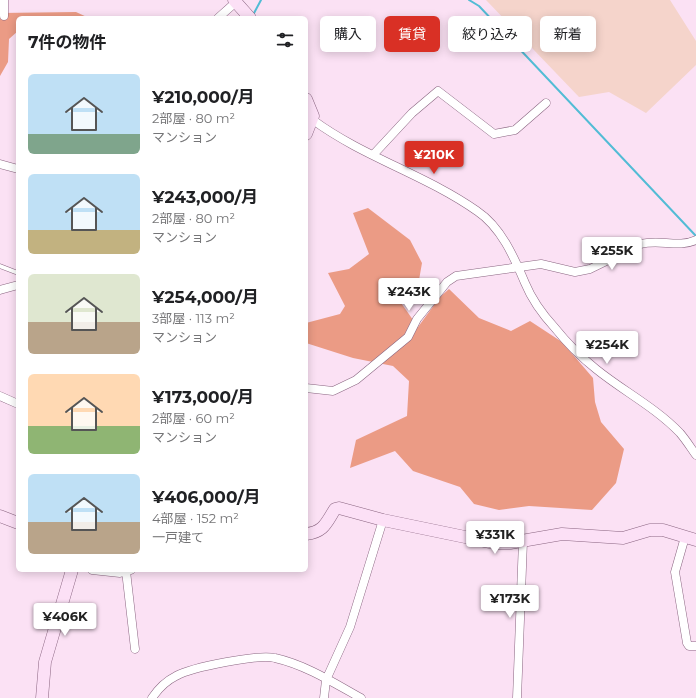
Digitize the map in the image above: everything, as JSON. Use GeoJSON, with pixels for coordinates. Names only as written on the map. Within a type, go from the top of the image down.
{"type":"FeatureCollection","features":[{"type":"Feature","properties":{"kind":"street"},"geometry":{"type":"LineString","coordinates":[[4,0],[4,16]]}},
{"type":"Feature","properties":{"kind":"street"},"geometry":{"type":"LineString","coordinates":[[220,16],[235,1],[248,16]]}},
{"type":"Feature","properties":{"kind":"street"},"geometry":{"type":"LineString","coordinates":[[373,155],[412,113],[438,91],[494,134],[515,130],[546,103]]}},
{"type":"Feature","properties":{"kind":"street"},"geometry":{"type":"LineString","coordinates":[[308,104],[313,116],[313,120],[308,130]]}},
{"type":"Feature","properties":{"kind":"street"},"geometry":{"type":"LineString","coordinates":[[313,120],[323,128],[479,212],[502,236],[520,266],[526,283],[540,310],[578,354],[658,414],[680,434],[696,455]]}},
{"type":"Feature","properties":{"kind":"street"},"geometry":{"type":"LineString","coordinates":[[0,164],[16,168]]}},
{"type":"Feature","properties":{"kind":"street"},"geometry":{"type":"LineString","coordinates":[[308,388],[333,390],[356,380],[408,337],[417,318],[451,278],[520,266],[547,264],[575,272],[590,270],[641,244],[648,242],[672,244],[696,240]]}},
{"type":"Feature","properties":{"kind":"street"},"geometry":{"type":"LineString","coordinates":[[0,290],[16,286]]}},
{"type":"Feature","properties":{"kind":"street"},"geometry":{"type":"LineString","coordinates":[[0,396],[16,403]]}},
{"type":"Feature","properties":{"kind":"street"},"geometry":{"type":"LineString","coordinates":[[308,534],[316,533],[320,530],[335,509],[339,508],[383,520],[494,543],[523,541],[562,534],[623,538],[650,530],[663,530],[690,539],[675,572],[686,643],[689,646],[696,646]]}},
{"type":"Feature","properties":{"kind":"street"},"geometry":{"type":"LineString","coordinates":[[0,516],[16,522]]}},
{"type":"Feature","properties":{"kind":"street"},"geometry":{"type":"LineString","coordinates":[[324,698],[326,680],[350,627],[383,520]]}},
{"type":"Feature","properties":{"kind":"street"},"geometry":{"type":"LineString","coordinates":[[517,698],[523,541]]}},
{"type":"Feature","properties":{"kind":"street"},"geometry":{"type":"LineString","coordinates":[[42,698],[45,662],[71,572]]}},
{"type":"Feature","properties":{"kind":"street"},"geometry":{"type":"LineString","coordinates":[[129,572],[135,649]]}},
{"type":"Feature","properties":{"kind":"street"},"geometry":{"type":"LineString","coordinates":[[152,698],[159,687],[177,675],[204,667],[256,658],[274,657],[315,673],[361,698]]}},
{"type":"Feature","properties":{"kind":"lane"},"geometry":{"type":"LineString","coordinates":[[0,266],[16,272]]}},
{"type":"Feature","properties":{"kind":"shaded area"},"geometry":{"type":"Polygon","coordinates":[[[486,0],[670,0],[696,41],[696,65],[646,113],[609,92],[579,97],[532,48],[532,16],[501,16],[486,0]]]}},
{"type":"Feature","properties":{"kind":"shaded area"},"geometry":{"type":"Polygon","coordinates":[[[76,12],[85,16],[16,16],[16,33],[9,39],[8,62],[0,76],[0,13],[76,12]]]}},
{"type":"Feature","properties":{"kind":"shaded area"},"geometry":{"type":"Polygon","coordinates":[[[368,208],[410,240],[422,263],[419,280],[399,300],[418,327],[440,297],[449,289],[479,318],[511,331],[530,321],[562,342],[593,378],[595,402],[601,422],[624,449],[616,483],[592,510],[529,506],[499,510],[474,504],[460,487],[413,471],[395,451],[350,468],[356,440],[407,416],[409,381],[393,366],[353,358],[308,344],[308,322],[340,314],[345,306],[328,273],[349,269],[369,254],[353,213],[368,208]]]}},
{"type":"Feature","properties":{"kind":"waterway"},"geometry":{"type":"LineString","coordinates":[[253,15],[261,0]]}},
{"type":"Feature","properties":{"kind":"waterway"},"geometry":{"type":"LineString","coordinates":[[469,0],[479,6],[696,236]]}}]}
